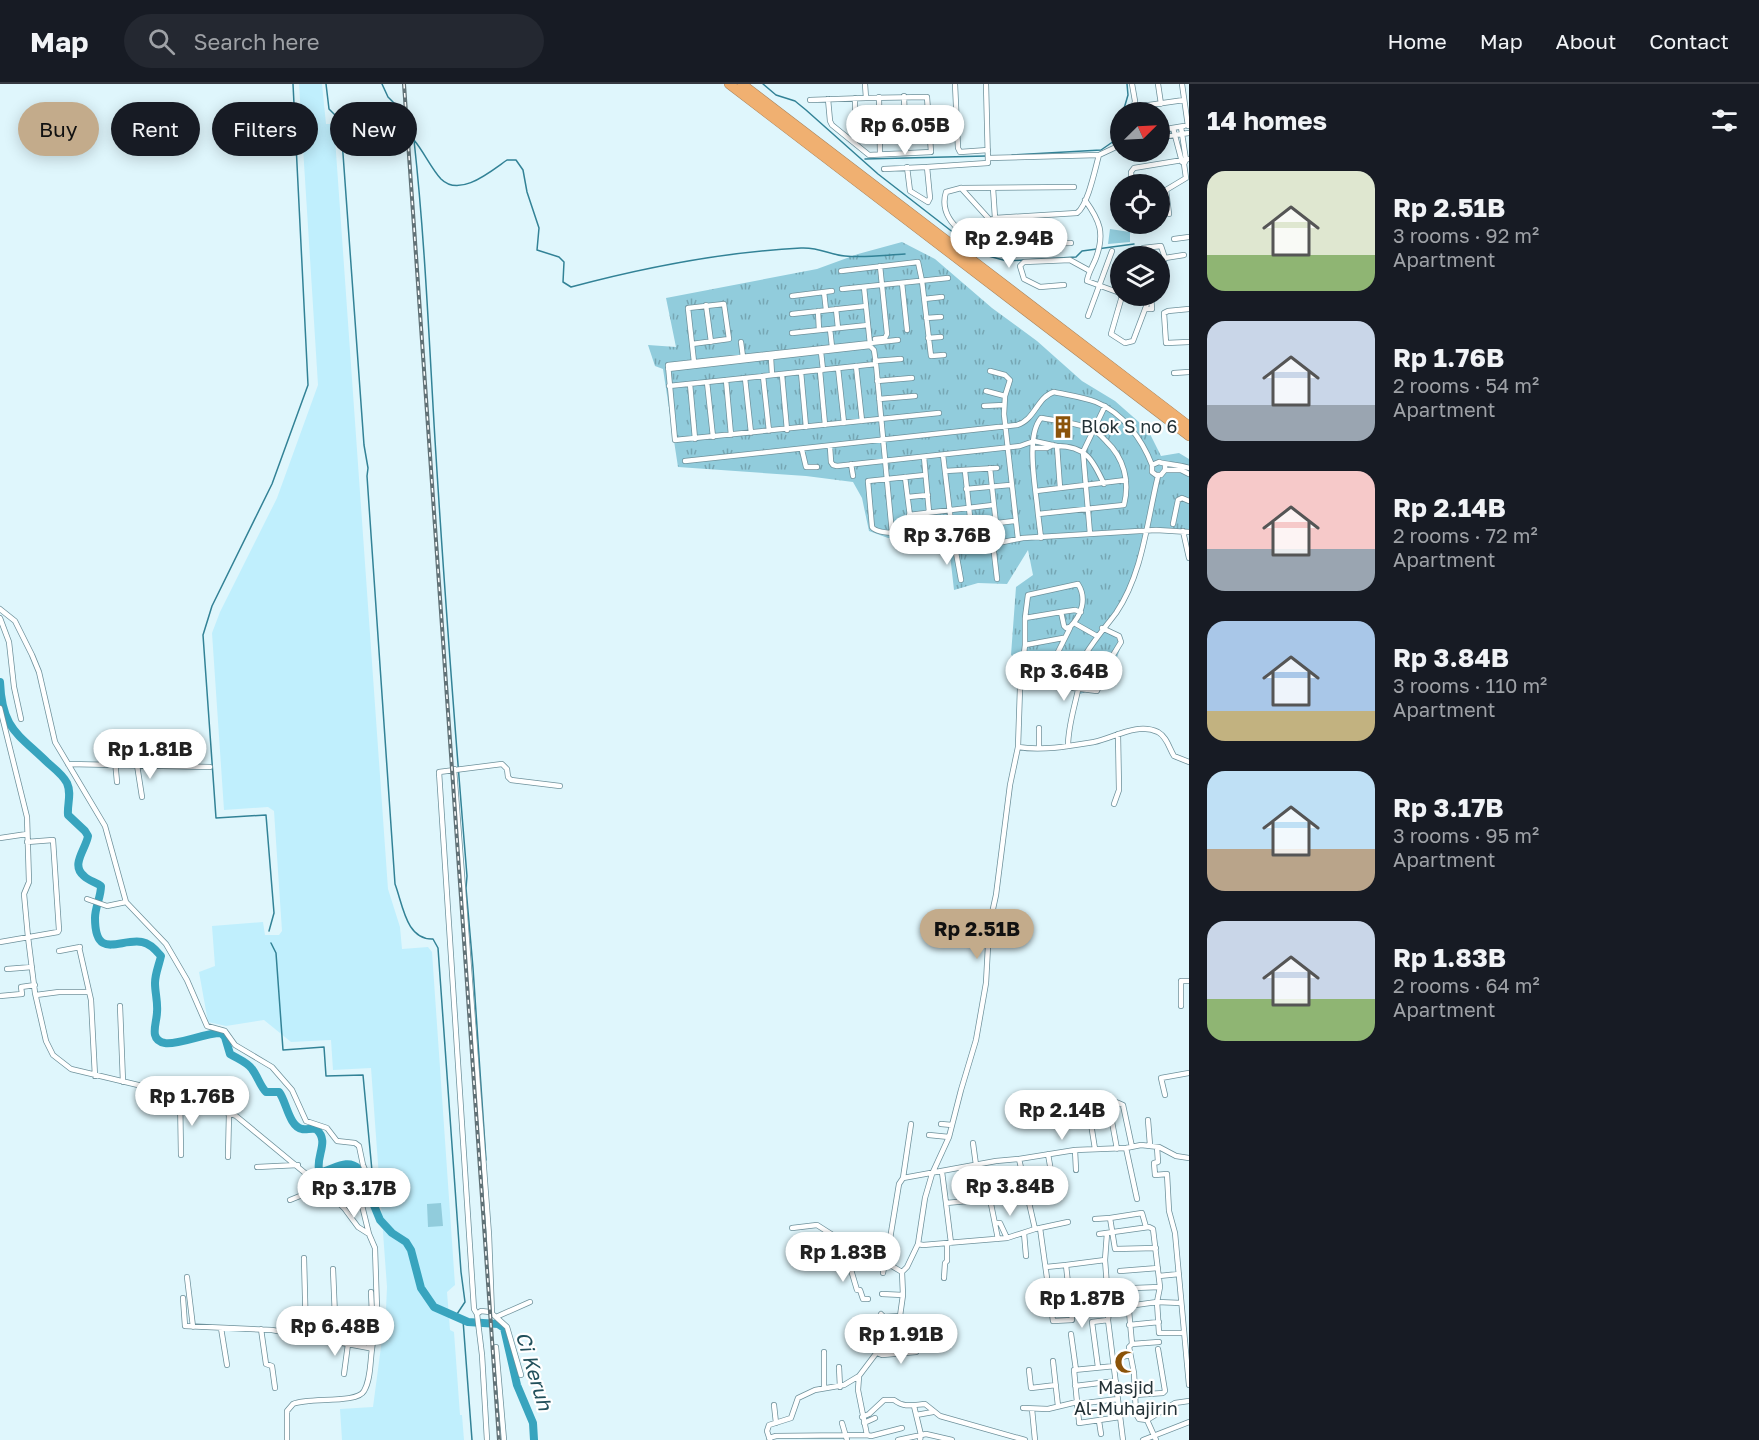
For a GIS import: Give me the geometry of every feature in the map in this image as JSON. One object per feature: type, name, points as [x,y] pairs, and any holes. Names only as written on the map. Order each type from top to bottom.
[{"type":"highway","points":[[729,84],[1189,436]]},
{"type":"highway","points":[[742,84],[1189,426]]},
{"type":"street","points":[[865,84],[866,98]]},
{"type":"street","points":[[955,84],[960,152],[988,156],[1099,155],[1110,150]]},
{"type":"street","points":[[986,84],[988,156]]},
{"type":"street","points":[[1132,84],[1133,102]]},
{"type":"street","points":[[1158,84],[1161,102]]},
{"type":"street","points":[[1170,128],[1189,125],[1182,84]]},
{"type":"street","points":[[904,96],[906,153]]},
{"type":"street","points":[[810,100],[828,99],[855,98],[866,98],[904,96],[927,97],[931,152],[869,155],[831,123],[828,99]]},
{"type":"street","points":[[879,97],[880,154]]},
{"type":"street","points":[[855,98],[855,142]]},
{"type":"street","points":[[1170,102],[1185,100]]},
{"type":"street","points":[[1170,188],[1187,178],[1181,127]]},
{"type":"street","points":[[1173,128],[1185,161]]},
{"type":"street","points":[[1170,136],[1189,133]]},
{"type":"street","points":[[993,219],[1081,211],[1099,155]]},
{"type":"street","points":[[884,169],[927,167],[988,156]]},
{"type":"street","points":[[1131,174],[1134,168],[1185,161]]},
{"type":"street","points":[[907,168],[910,191],[928,202],[930,198],[927,167]]},
{"type":"street","points":[[1071,243],[1015,244],[1009,250],[1004,251],[977,243],[946,213],[945,196],[948,191],[961,188],[1074,188]]},
{"type":"street","points":[[961,188],[1015,244]]},
{"type":"street","points":[[993,188],[993,219]]},
{"type":"street","points":[[1085,200],[1100,225],[1101,233],[1096,257],[1087,281],[1110,290]]},
{"type":"street","points":[[1174,239],[1189,237]]},
{"type":"street","points":[[1170,257],[1184,255]]},
{"type":"street","points":[[1088,316],[1110,257]]},
{"type":"street","points":[[1064,285],[1040,287],[1024,279],[1020,266],[1024,262],[1070,260],[1090,271]]},
{"type":"street","points":[[841,271],[918,262],[930,356],[944,355]]},
{"type":"street","points":[[870,343],[887,337],[880,266]]},
{"type":"street","points":[[842,289],[948,278]]},
{"type":"street","points":[[902,283],[907,330]]},
{"type":"street","points":[[864,287],[870,343],[874,350],[876,363],[892,532]]},
{"type":"street","points":[[792,296],[832,291]]},
{"type":"street","points":[[824,292],[826,310]]},
{"type":"street","points":[[924,299],[942,297]]},
{"type":"street","points":[[692,344],[729,338],[725,304],[688,308],[692,344],[694,362]]},
{"type":"street","points":[[706,305],[711,342]]},
{"type":"street","points":[[792,314],[866,306]]},
{"type":"street","points":[[1118,306],[1111,334],[1121,342],[1133,341],[1146,306]]},
{"type":"street","points":[[836,309],[838,328]]},
{"type":"street","points":[[1189,309],[1164,313],[1166,343],[1189,342]]},
{"type":"street","points":[[818,311],[819,330]]},
{"type":"street","points":[[926,318],[941,317]]},
{"type":"street","points":[[792,333],[868,325]]},
{"type":"street","points":[[830,329],[832,349]]},
{"type":"street","points":[[928,338],[941,337]]},
{"type":"street","points":[[898,340],[832,349],[668,365],[676,441],[939,413]]},
{"type":"street","points":[[741,342],[743,357]]},
{"type":"street","points":[[668,369],[771,358],[820,350]]},
{"type":"street","points":[[820,350],[825,425]]},
{"type":"street","points":[[771,358],[772,375]]},
{"type":"street","points":[[669,386],[782,375],[901,359]]},
{"type":"street","points":[[856,366],[862,421]]},
{"type":"street","points":[[838,368],[844,423]]},
{"type":"street","points":[[990,371],[1009,378],[1004,405],[1006,447],[1018,539]]},
{"type":"street","points":[[801,372],[806,428]]},
{"type":"street","points":[[1174,373],[1189,372]]},
{"type":"street","points":[[782,375],[787,430]]},
{"type":"street","points":[[763,376],[769,431]]},
{"type":"street","points":[[745,378],[751,433]]},
{"type":"street","points":[[877,381],[912,378]]},
{"type":"street","points":[[726,380],[731,435]]},
{"type":"street","points":[[707,382],[713,437]]},
{"type":"street","points":[[690,384],[695,439]]},
{"type":"street","points":[[986,391],[1005,396]]},
{"type":"street","points":[[685,461],[1005,427],[1027,421],[1045,397],[1054,392],[1094,401],[1105,406],[1138,437],[1154,464]]},
{"type":"street","points":[[879,399],[915,396]]},
{"type":"street","points":[[984,406],[1004,405]]},
{"type":"street","points":[[1090,534],[1083,452],[1105,406]]},
{"type":"street","points":[[1038,514],[1124,505],[1126,480],[1118,453],[1094,429],[1041,418],[1039,420],[1033,448],[1038,514],[1041,538]]},
{"type":"street","points":[[830,447],[833,465],[924,457],[1006,447],[1034,441],[1055,446],[1075,447],[1095,465],[1104,484]]},
{"type":"street","points":[[1033,448],[1055,446]]},
{"type":"street","points":[[1055,446],[1060,488]]},
{"type":"street","points":[[802,450],[806,467],[817,467]]},
{"type":"street","points":[[943,454],[953,546],[961,580]]},
{"type":"street","points":[[924,457],[929,512]]},
{"type":"street","points":[[1154,464],[1161,462],[1165,468],[1189,474]]},
{"type":"street","points":[[851,464],[853,476]]},
{"type":"street","points":[[1102,628],[1119,636],[1121,642],[1107,665],[1097,691],[1072,688],[1097,636],[1102,628],[1117,610],[1129,587],[1141,552],[1153,498],[1156,475],[1152,470],[1154,464]]},
{"type":"street","points":[[1156,475],[1163,474],[1165,468],[1172,464],[1189,468]]},
{"type":"street","points":[[990,468],[996,524]]},
{"type":"street","points":[[945,471],[997,468]]},
{"type":"street","points":[[965,471],[970,526]]},
{"type":"street","points":[[926,475],[869,480],[867,484],[872,527],[878,532],[912,532],[951,528]]},
{"type":"street","points":[[905,477],[912,532]]},
{"type":"street","points":[[1036,491],[1126,480]]},
{"type":"street","points":[[966,489],[1010,485]]},
{"type":"street","points":[[908,497],[928,495]]},
{"type":"street","points":[[1173,524],[1178,500],[1182,498],[1189,501]]},
{"type":"street","points":[[909,514],[993,505]]},
{"type":"street","points":[[964,527],[1014,521]]},
{"type":"street","points":[[955,547],[993,544],[1018,539],[1146,530],[1189,532]]},
{"type":"street","points":[[1183,531],[1189,558]]},
{"type":"street","points":[[993,544],[997,579]]},
{"type":"street","points":[[902,1428],[870,1436],[846,1438],[776,1436],[770,1439],[767,1427],[791,1418],[798,1398],[824,1388],[840,1387],[859,1376],[890,1340],[897,1327],[901,1316],[903,1295],[902,1272],[919,1244],[925,1198],[949,1137],[960,1090],[976,1040],[986,983],[990,927],[1010,785],[1018,747],[1020,688],[1028,595],[1078,584],[1081,586],[1083,605],[1081,612],[1063,638],[1054,660]]},
{"type":"street","points":[[0,609],[15,621],[33,655],[53,735],[105,826],[126,902],[166,944],[187,980],[207,1026],[225,1031],[235,1045],[272,1067],[289,1085],[306,1121],[324,1126],[339,1142],[357,1144],[371,1182],[371,1188],[362,1200]]},
{"type":"street","points":[[1025,618],[1075,610],[1081,612]]},
{"type":"street","points":[[1061,612],[1064,626],[1066,628],[1072,625]]},
{"type":"street","points":[[0,618],[9,642],[14,687],[21,719]]},
{"type":"street","points":[[1072,625],[1097,636]]},
{"type":"street","points":[[1025,645],[1063,638]]},
{"type":"street","points":[[1068,746],[1068,728],[1078,690]]},
{"type":"street","points":[[0,708],[27,817],[29,882],[24,894],[28,937],[34,985],[46,1041],[53,1054],[71,1069],[186,1097],[242,1120],[298,1165],[344,1208],[358,1227],[369,1234]]},
{"type":"street","points":[[1039,728],[1039,748]]},
{"type":"street","points":[[1018,747],[1039,748],[1096,742],[1133,730],[1158,732],[1174,756],[1189,762]]},
{"type":"street","points":[[1114,804],[1119,790],[1118,734]]},
{"type":"street","points":[[113,739],[117,782]]},
{"type":"street","points":[[68,764],[210,767]]},
{"type":"street","points":[[487,1440],[479,1328],[473,1297],[439,772],[502,764],[507,769],[511,780],[560,786]]},
{"type":"street","points":[[137,765],[142,797]]},
{"type":"street","points":[[457,769],[494,1315]]},
{"type":"street","points":[[0,838],[27,834]]},
{"type":"street","points":[[0,942],[59,930],[53,840],[27,842]]},
{"type":"street","points":[[87,899],[102,906],[126,902]]},
{"type":"street","points":[[59,951],[81,946],[89,992],[95,1076]]},
{"type":"street","points":[[7,969],[32,967]]},
{"type":"street","points":[[1181,1006],[1181,981],[1189,981]]},
{"type":"street","points":[[22,994],[21,987],[34,985]]},
{"type":"street","points":[[0,996],[89,992]]},
{"type":"street","points":[[120,1006],[123,1083]]},
{"type":"street","points":[[1165,1095],[1161,1078],[1189,1073]]},
{"type":"street","points":[[186,1097],[191,1082]]},
{"type":"street","points":[[180,1097],[181,1155]]},
{"type":"street","points":[[1117,1149],[1110,1111],[1116,1102],[1123,1105],[1137,1199]]},
{"type":"street","points":[[1089,1112],[1095,1149]]},
{"type":"street","points":[[228,1115],[228,1157]]},
{"type":"street","points":[[1148,1120],[1150,1145]]},
{"type":"street","points":[[792,1228],[817,1225],[853,1248],[882,1250],[889,1245],[911,1124]]},
{"type":"street","points":[[941,1124],[952,1125]]},
{"type":"street","points":[[929,1135],[949,1137]]},
{"type":"street","points":[[973,1143],[976,1165]]},
{"type":"street","points":[[903,1178],[1075,1150],[1150,1145],[1176,1156],[1189,1158],[1189,1165]]},
{"type":"street","points":[[1157,1147],[1158,1162],[1155,1163],[1155,1173],[1156,1176],[1167,1174],[1169,1207],[1175,1233],[1189,1384]]},
{"type":"street","points":[[1075,1150],[1076,1170]]},
{"type":"street","points":[[1048,1154],[1052,1177]]},
{"type":"street","points":[[1019,1159],[1046,1267],[1053,1321],[1072,1320],[1066,1265]]},
{"type":"street","points":[[257,1167],[298,1165]]},
{"type":"street","points":[[942,1172],[949,1243],[944,1278]]},
{"type":"street","points":[[356,1181],[369,1234],[375,1248],[377,1290],[370,1349]]},
{"type":"street","points":[[290,1200],[321,1188]]},
{"type":"street","points":[[946,1203],[991,1199],[998,1239]]},
{"type":"street","points":[[1095,1219],[1144,1214],[1146,1227]]},
{"type":"street","points":[[1126,1216],[1128,1230]]},
{"type":"street","points":[[1110,1218],[1106,1260],[1108,1320],[1123,1440]]},
{"type":"street","points":[[919,1244],[1007,1238],[1068,1222]]},
{"type":"street","points":[[995,1223],[1000,1223],[1007,1238]]},
{"type":"street","points":[[1099,1234],[1146,1227],[1153,1229],[1160,1287],[1157,1302],[1159,1334],[1184,1333]]},
{"type":"street","points":[[1109,1232],[1117,1250],[1156,1248]]},
{"type":"street","points":[[1024,1233],[1026,1256]]},
{"type":"street","points":[[853,1248],[849,1263],[857,1290],[860,1290],[862,1299],[868,1299]]},
{"type":"street","points":[[882,1250],[885,1262],[883,1273]]},
{"type":"street","points":[[304,1258],[306,1335]]},
{"type":"street","points":[[1046,1267],[1106,1260]]},
{"type":"street","points":[[885,1262],[902,1272]]},
{"type":"street","points":[[1120,1271],[1158,1268]]},
{"type":"street","points":[[333,1269],[336,1341]]},
{"type":"street","points":[[1159,1275],[1179,1274]]},
{"type":"street","points":[[188,1277],[193,1327]]},
{"type":"street","points":[[1108,1289],[1160,1287]]},
{"type":"street","points":[[1127,1289],[1132,1344],[1129,1347],[1136,1414],[1139,1419],[1147,1420],[1175,1403],[1189,1401]]},
{"type":"street","points":[[287,1440],[287,1411],[293,1404],[299,1401],[361,1396],[367,1385],[372,1313],[371,1292]]},
{"type":"street","points":[[882,1294],[903,1295]]},
{"type":"street","points":[[183,1298],[186,1326],[261,1329],[306,1335],[370,1349]]},
{"type":"street","points":[[494,1315],[530,1302]]},
{"type":"street","points":[[1128,1306],[1157,1302],[1181,1303]]},
{"type":"street","points":[[477,1314],[481,1311],[494,1315],[507,1327],[521,1375]]},
{"type":"street","points":[[881,1314],[884,1317],[901,1316]]},
{"type":"street","points":[[1182,1319],[1189,1318]]},
{"type":"street","points":[[1098,1367],[1092,1322],[1108,1320]]},
{"type":"street","points":[[1129,1325],[1159,1322]]},
{"type":"street","points":[[344,1374],[348,1330],[356,1327]]},
{"type":"street","points":[[221,1328],[226,1365]]},
{"type":"street","points":[[261,1329],[264,1358],[266,1364],[272,1366],[275,1388]]},
{"type":"street","points":[[1023,1408],[1048,1408],[1077,1402],[1074,1370],[1076,1370],[1071,1334]]},
{"type":"street","points":[[890,1340],[895,1346],[913,1344]]},
{"type":"street","points":[[1132,1344],[1159,1342]]},
{"type":"street","points":[[496,1347],[504,1440]]},
{"type":"street","points":[[1135,1395],[1163,1393],[1165,1390],[1158,1349]]},
{"type":"street","points":[[824,1352],[824,1388]]},
{"type":"street","points":[[878,1354],[916,1352]]},
{"type":"street","points":[[1114,1359],[1130,1355]]},
{"type":"street","points":[[1053,1361],[1058,1406]]},
{"type":"street","points":[[1076,1370],[1114,1366]]},
{"type":"street","points":[[839,1367],[840,1387]]},
{"type":"street","points":[[1029,1370],[1031,1388],[1056,1385]]},
{"type":"street","points":[[859,1376],[858,1389],[863,1417],[870,1436]]},
{"type":"street","points":[[1075,1386],[1116,1381]]},
{"type":"street","points":[[1118,1399],[1077,1404],[1079,1423],[1120,1417]]},
{"type":"street","points":[[863,1417],[885,1400],[894,1400],[900,1405],[925,1404],[940,1416],[1025,1440]]},
{"type":"street","points":[[774,1405],[776,1424]]},
{"type":"street","points":[[914,1406],[920,1437]]},
{"type":"street","points":[[1032,1409],[1035,1440]]},
{"type":"street","points":[[916,1415],[933,1412]]},
{"type":"street","points":[[866,1423],[875,1418]]},
{"type":"street","points":[[1099,1420],[1101,1434]]},
{"type":"street","points":[[1147,1420],[1154,1437]]},
{"type":"street","points":[[1143,1440],[1189,1422]]},
{"type":"street","points":[[842,1423],[846,1438]]},
{"type":"street","points":[[898,1440],[937,1435],[952,1440]]},
{"type":"shaded area","points":[[299,84],[322,84],[326,124],[330,124],[330,156],[336,156],[388,889],[400,927],[402,949],[428,947],[432,952],[455,1285],[447,1292],[450,1330],[454,1332],[464,1440],[342,1440],[340,1409],[373,1407],[386,1309],[387,1287],[371,1068],[333,1070],[331,1040],[291,1042],[264,1020],[226,1026],[208,1022],[199,972],[215,966],[212,926],[263,922],[265,935],[279,935],[282,931],[274,811],[268,807],[224,810],[212,633],[220,612],[277,498],[318,385],[304,156],[318,156],[318,102],[300,102]]},
{"type":"green space","points":[[1110,229],[1110,234],[1130,234],[1130,242],[1108,244]]},
{"type":"green space","points":[[902,242],[935,259],[992,308],[1037,341],[1082,381],[1115,401],[1148,430],[1161,456],[1179,453],[1189,459],[1189,532],[1156,530],[1146,535],[1131,584],[1104,627],[1122,643],[1108,684],[1080,694],[1011,655],[1016,587],[1033,575],[1028,550],[1007,584],[978,583],[954,590],[948,537],[888,538],[869,531],[862,498],[853,482],[806,476],[678,467],[663,369],[655,366],[648,345],[676,347],[666,298],[817,269],[858,254]]},
{"type":"green space","points":[[441,1203],[443,1226],[428,1227],[427,1204]]},
{"type":"waterway","points":[[269,931],[274,913],[266,815],[216,818],[203,635],[212,606],[272,484],[308,385],[293,84]]},
{"type":"waterway","points":[[326,84],[329,109],[337,117],[341,126],[364,445],[368,468],[395,884],[411,928],[424,938],[433,939],[438,948],[465,1302],[455,1317]]},
{"type":"waterway","points":[[382,84],[393,102]]},
{"type":"waterway","points":[[763,84],[776,95],[795,101],[878,174],[981,254],[1007,261],[1076,257],[1082,251],[1134,244]]},
{"type":"waterway","points":[[1126,102],[1127,84]]},
{"type":"waterway","points":[[417,144],[437,175],[449,184],[457,186],[475,181],[507,160],[516,160],[523,170],[527,192],[539,228],[537,250],[559,257],[564,262],[563,282],[571,287],[685,262],[772,250],[808,248],[852,257],[905,254]]},
{"type":"waterway","points":[[1012,155],[1101,150],[1110,144]]},
{"type":"waterway","points":[[416,156],[486,1160]]},
{"type":"waterway","points":[[865,159],[986,156]]},
{"type":"waterway","name":"Ci Keruh","points":[[0,682],[4,710],[13,729],[65,780],[69,791],[68,815],[88,836],[78,867],[86,878],[101,886],[95,918],[99,939],[110,945],[145,943],[161,956],[155,980],[157,1008],[155,1035],[157,1038],[165,1043],[171,1043],[221,1033],[225,1037],[230,1054],[250,1067],[266,1092],[279,1092],[294,1124],[302,1129],[316,1129],[320,1134],[322,1143],[319,1170],[322,1172],[345,1164],[359,1169],[380,1220],[392,1233],[406,1242],[411,1250],[421,1288],[434,1307],[468,1322],[498,1324],[504,1328],[517,1385],[533,1423],[534,1440]]},
{"type":"waterway","points":[[271,943],[276,953],[283,1050],[324,1047],[326,1076],[363,1075],[372,1171],[370,1174]]},
{"type":"waterway","points":[[463,1320],[472,1440]]},
{"type":"railway","points":[[404,84],[499,1440]]},
{"type":"place","name":"Blok S no 6","points":[[1063,427]]},
{"type":"place","name":"Masjid Al-Muhajirin","points":[[1126,1362]]}]
